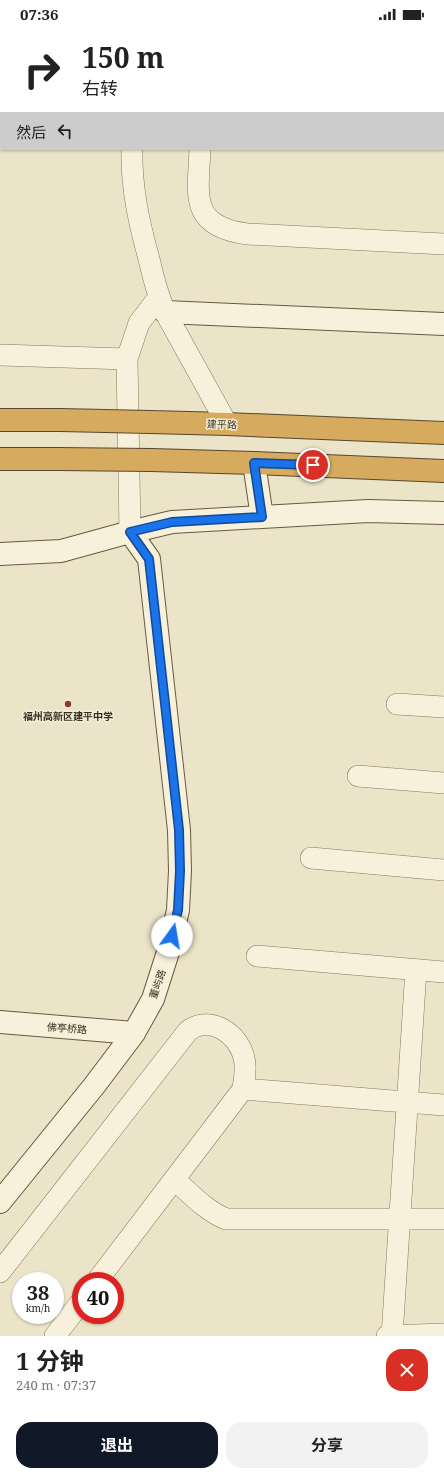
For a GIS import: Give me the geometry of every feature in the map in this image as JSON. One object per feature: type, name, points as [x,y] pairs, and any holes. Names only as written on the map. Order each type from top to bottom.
[{"type":"highway","name":"建平路","points":[[0,420],[227,424],[444,433]]},
{"type":"highway","points":[[0,459],[151,460],[444,471]]},
{"type":"street","points":[[132,150],[131,172],[133,189],[142,233],[162,305],[227,424]]},
{"type":"street","points":[[200,150],[198,191],[201,209],[203,214],[208,219],[222,228],[247,234],[444,244]]},
{"type":"street","points":[[130,532],[128,359],[138,323],[162,305],[444,324]]},
{"type":"street","points":[[0,355],[128,359]]},
{"type":"street","points":[[254,463],[262,517]]},
{"type":"street","points":[[0,554],[61,551],[172,522],[368,511],[444,513]]},
{"type":"street","name":"董屿路","points":[[0,1202],[94,1086],[134,1033],[153,998],[169,949],[178,910],[180,871],[179,830],[149,559],[130,532]]},
{"type":"street","points":[[397,704],[444,708]]},
{"type":"street","points":[[358,776],[444,783]]},
{"type":"street","points":[[311,858],[444,870]]},
{"type":"street","points":[[257,956],[444,972]]},
{"type":"street","points":[[392,1336],[416,970]]},
{"type":"street","name":"佛亭桥路","points":[[0,1022],[134,1033]]},
{"type":"street","points":[[0,1272],[188,1031],[194,1026],[201,1025],[221,1028],[232,1035],[240,1046],[245,1059],[245,1075],[242,1089],[175,1180],[104,1272]]},
{"type":"street","points":[[242,1089],[444,1105]]},
{"type":"street","points":[[175,1180],[217,1216],[226,1219],[444,1219]]},
{"type":"street","points":[[55,1336],[72,1314]]},
{"type":"street","points":[[387,1336],[444,1334]]},
{"type":"place","name":"福州高新区建平中学","points":[[68,704]]},
{"type":"route","points":[[172,936],[178,910],[180,871],[179,830],[149,559],[130,532],[172,522],[262,517],[254,463],[313,465]]}]
